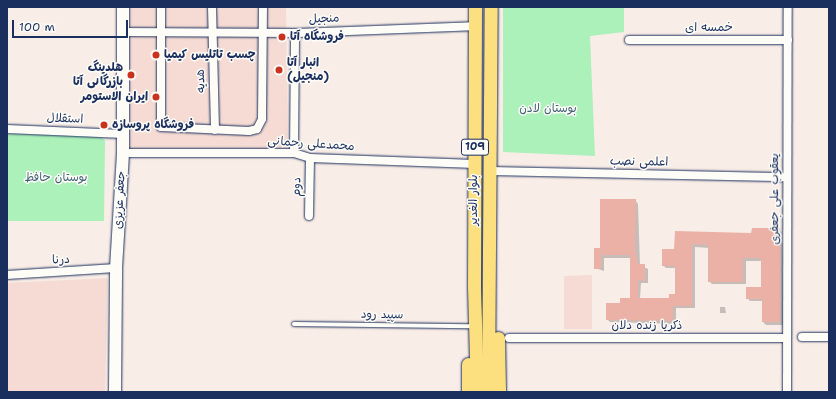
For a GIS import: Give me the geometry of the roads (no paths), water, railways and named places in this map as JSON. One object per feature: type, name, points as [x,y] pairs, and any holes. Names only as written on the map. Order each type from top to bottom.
[{"type":"main road","name":"بلوار الغدیر","points":[[475,7],[474,286],[477,392]]},
{"type":"main road","name":"بلوار الغدیر","points":[[488,392],[491,269],[491,7]]},
{"type":"main road","points":[[491,269],[497,328],[499,392]]},
{"type":"main road","points":[[468,392],[470,326],[474,286]]},
{"type":"street","name":"جعفر عزیزی","points":[[115,392],[116,268],[123,134],[123,7]]},
{"type":"street","points":[[160,7],[160,127],[249,131],[260,126],[263,7]]},
{"type":"street","name":"هدیه","points":[[212,7],[215,130]]},
{"type":"street","name":"یعقوب علی جعفری","points":[[787,392],[788,7]]},
{"type":"street","name":"منجیل","points":[[294,153],[295,33],[475,26]]},
{"type":"street","points":[[123,32],[212,31],[295,33]]},
{"type":"street","name":"خمسه ای","points":[[630,40],[788,40]]},
{"type":"street","name":"استقلال","points":[[7,129],[123,134]]},
{"type":"street","name":"محمدعلی رحمانی","points":[[122,153],[294,153],[310,158],[474,164]]},
{"type":"street","name":"دوم","points":[[309,216],[310,158]]},
{"type":"street","name":"اعلمی نصب","points":[[491,171],[787,177]]},
{"type":"street","name":"درنا","points":[[7,275],[116,268]]},
{"type":"street","points":[[802,337],[829,337]]},
{"type":"street","name":"ذکریا زنده دلان","points":[[509,338],[786,338]]},
{"type":"lane","name":"سپید رود","points":[[294,324],[470,326]]},
{"type":"place","name":"فروشگاه آتا","points":[[282,37]]},
{"type":"place","name":"چسب تاتلیس کیمیا","points":[[156,55]]},
{"type":"place","name":"انبار آتا (منجیل)","points":[[279,70]]},
{"type":"place","name":"هلدینگ بازرگانی آتا","points":[[131,75]]},
{"type":"place","name":"ایران الاستومر","points":[[156,97]]},
{"type":"place","name":"فروشگاه پروسازه","points":[[104,125]]},
{"type":"park label","name":"بوستان لادن","points":[[548,109]]},
{"type":"park label","name":"بوستان حافظ","points":[[56,178]]}]
